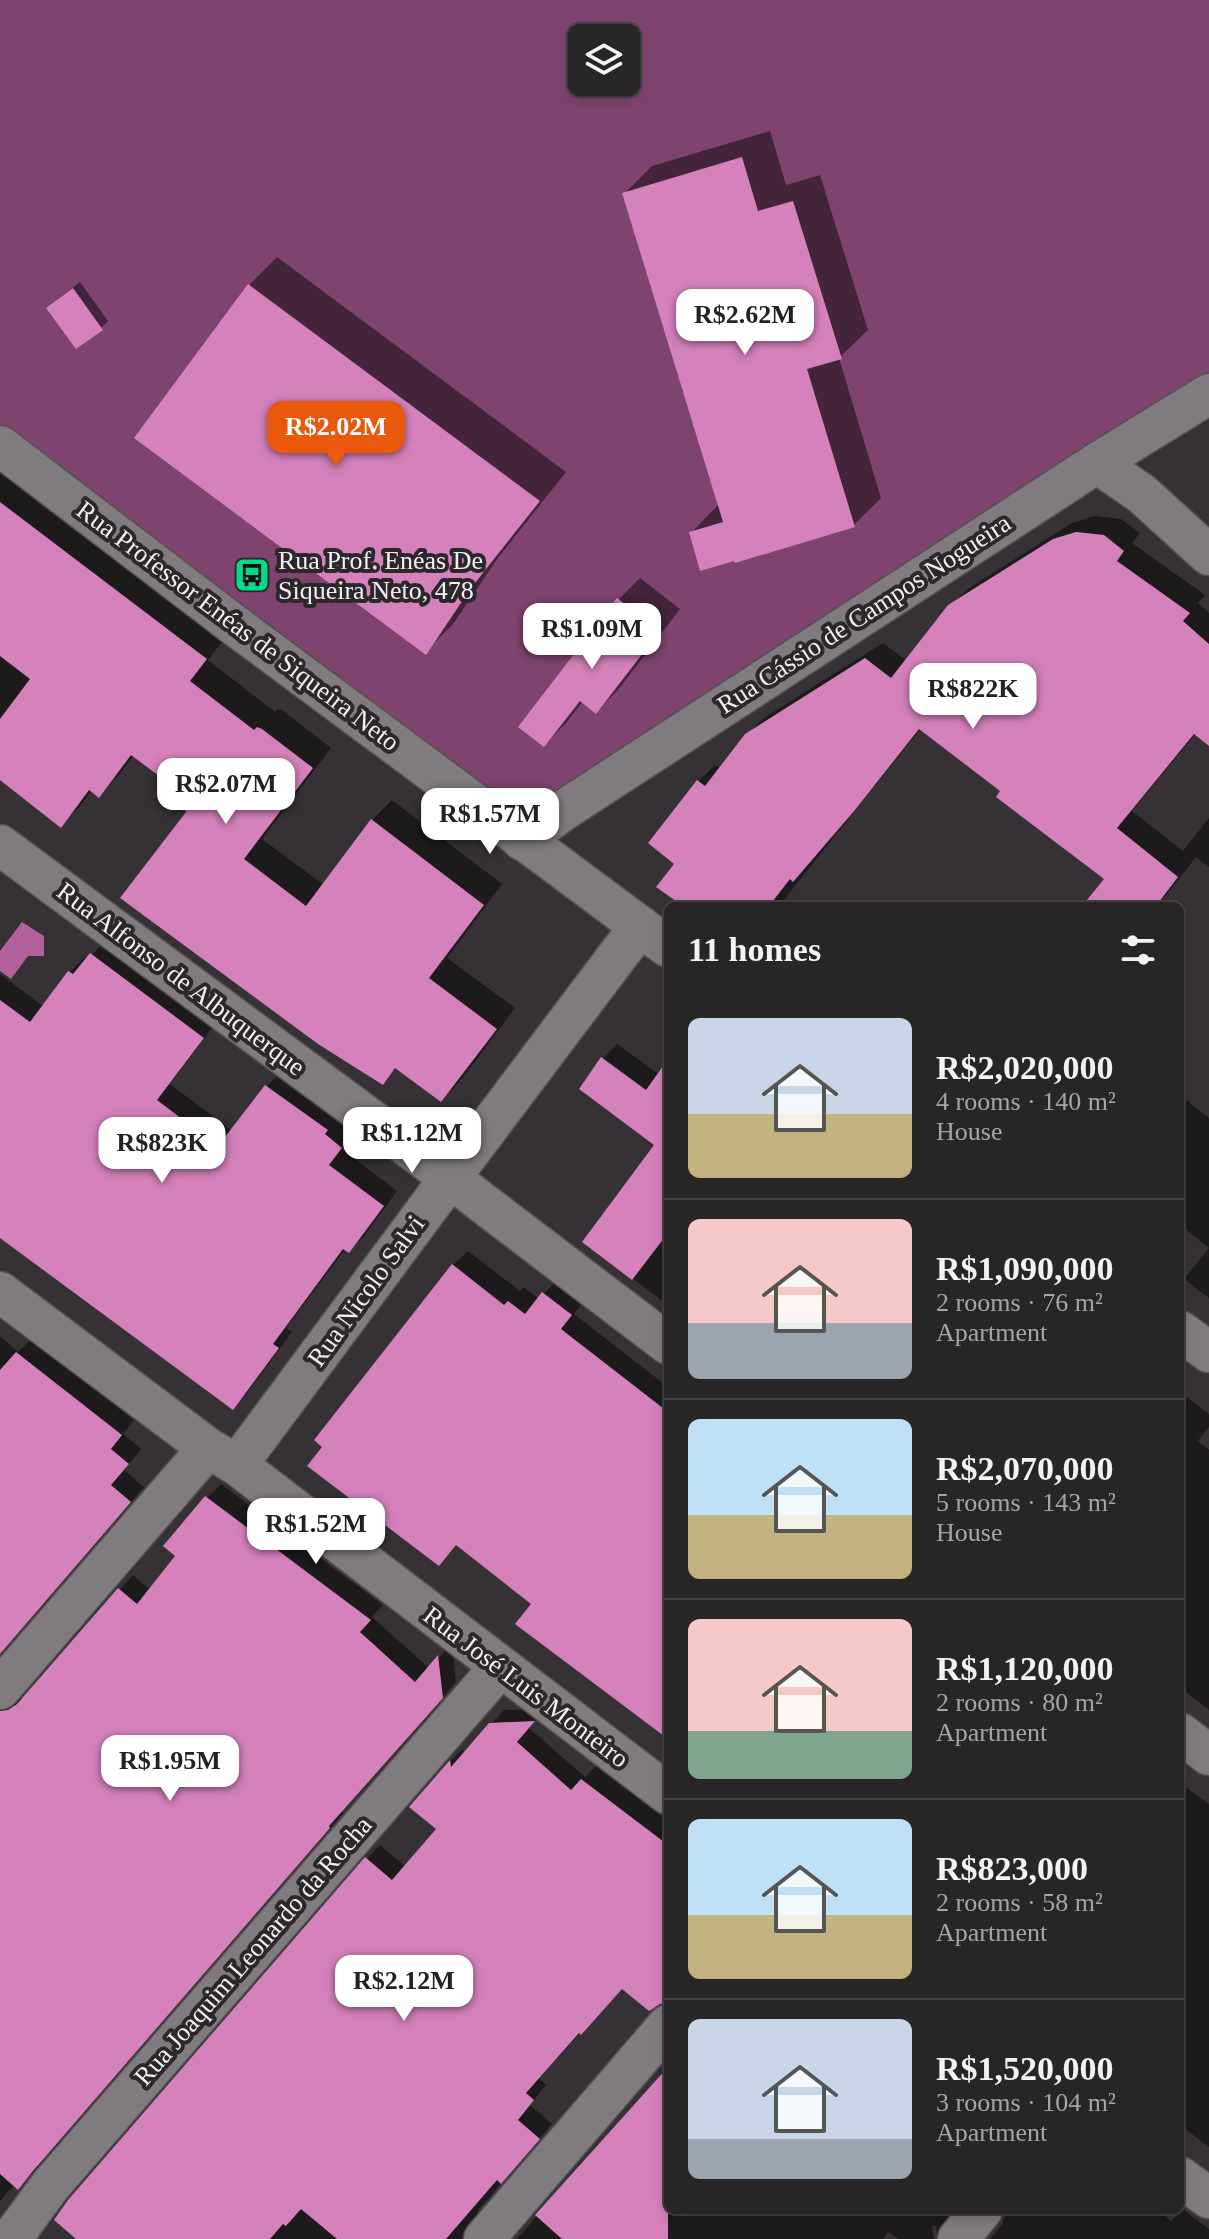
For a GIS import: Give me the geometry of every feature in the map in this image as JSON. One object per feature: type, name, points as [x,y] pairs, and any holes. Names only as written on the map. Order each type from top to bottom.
[{"type":"street","name":"Rua Cássio de Campos Nogueira","points":[[522,840],[577,801],[1097,463],[1209,394]]},
{"type":"street","name":"Rua Professor Enéas de Siqueira Neto","points":[[0,446],[233,624],[654,937]]},
{"type":"street","points":[[1097,463],[1142,494],[1209,555]]},
{"type":"street","name":"Rua Alfonso de Albuquerque","points":[[0,845],[450,1178],[664,1341]]},
{"type":"street","name":"Rua Nicolo Salvi","points":[[0,1689],[222,1456],[450,1178],[654,937]]},
{"type":"street","name":"Rua José Luis Monteiro","points":[[0,1292],[664,1791]]},
{"type":"street","points":[[1184,1334],[1209,1352]]},
{"type":"street","name":"Rua Joaquim Leonardo da Rocha","points":[[11,2239],[50,2186],[500,1667]]},
{"type":"street","points":[[1184,1736],[1209,1755]]},
{"type":"street","points":[[484,2239],[664,2030]]},
{"type":"street","points":[[1184,2180],[1209,2198]]},
{"type":"street","points":[[958,2239],[979,2214]]},
{"type":"shaded area","points":[[0,0],[1209,0],[1209,385],[525,820],[0,444]]},
{"type":"shaded area","points":[[22,922],[44,936],[44,956],[28,956],[11,979],[0,971],[0,951]]},
{"type":"building","points":[[742,157],[758,211],[793,201],[842,359],[807,369],[855,527],[700,571],[689,532],[723,522],[622,193]]},
{"type":"building","points":[[248,284],[540,501],[471,588],[426,655],[134,438]]},
{"type":"building","points":[[73,288],[103,330],[76,349],[46,308]]},
{"type":"building","points":[[0,502],[207,659],[190,681],[254,730],[257,727],[262,729],[313,768],[244,859],[306,906],[371,819],[484,905],[429,978],[497,1029],[441,1102],[395,1068],[383,1085],[318,1044],[120,898],[186,812],[175,788],[131,755],[99,798],[89,790],[61,828],[0,780],[0,719],[30,679],[0,656]]},
{"type":"building","points":[[1076,532],[1104,535],[1124,551],[1117,561],[1190,613],[1183,621],[1209,644],[1209,746],[1194,734],[1117,828],[1178,877],[1159,902],[1085,902],[1104,879],[996,797],[1000,791],[919,729],[855,810],[772,902],[677,902],[656,887],[674,864],[648,843],[697,780],[705,786],[745,734],[865,658],[891,678],[948,605],[1053,539]]},
{"type":"building","points":[[617,598],[660,631],[596,714],[580,701],[544,747],[518,727]]},
{"type":"building","points":[[90,953],[204,1038],[157,1100],[218,1146],[265,1085],[328,1130],[325,1134],[342,1148],[329,1165],[384,1206],[349,1253],[343,1249],[273,1344],[279,1348],[233,1410],[0,1238],[0,1000],[30,1022],[68,971],[73,974]]},
{"type":"building","points":[[601,1057],[646,1090],[664,1065],[664,1238],[632,1280],[582,1242],[654,1145],[579,1089]]},
{"type":"building","points":[[452,1264],[504,1305],[508,1301],[525,1314],[542,1292],[572,1315],[561,1329],[664,1409],[664,1736],[515,1624],[531,1604],[456,1545],[439,1566],[307,1466],[322,1447],[314,1440]]},
{"type":"building","points":[[16,1352],[122,1435],[111,1449],[129,1464],[111,1485],[131,1502],[0,1654],[0,1370]]},
{"type":"building","points":[[205,1496],[371,1620],[360,1632],[415,1682],[438,1655],[443,1698],[329,1826],[18,2190],[0,2174],[0,1711],[17,1704],[118,1588],[137,1604],[175,1556],[163,1546]]},
{"type":"building","points":[[535,1721],[517,1742],[571,1790],[581,1779],[664,1842],[664,2004],[649,2011],[622,1989],[581,2035],[579,2033],[526,2093],[534,2100],[518,2120],[540,2139],[501,2184],[497,2180],[446,2239],[337,2239],[301,2209],[270,2239],[76,2239],[54,2220],[68,2200],[365,1857],[392,1880],[436,1829],[409,1807],[450,1760],[451,1767],[489,1723]]},
{"type":"building","points":[[664,2071],[664,2214],[668,2214],[668,2239],[562,2239],[535,2215]]},
{"type":"place","name":"Rua Prof. Enéas De Siqueira Neto, 478","points":[[252,575]]}]
